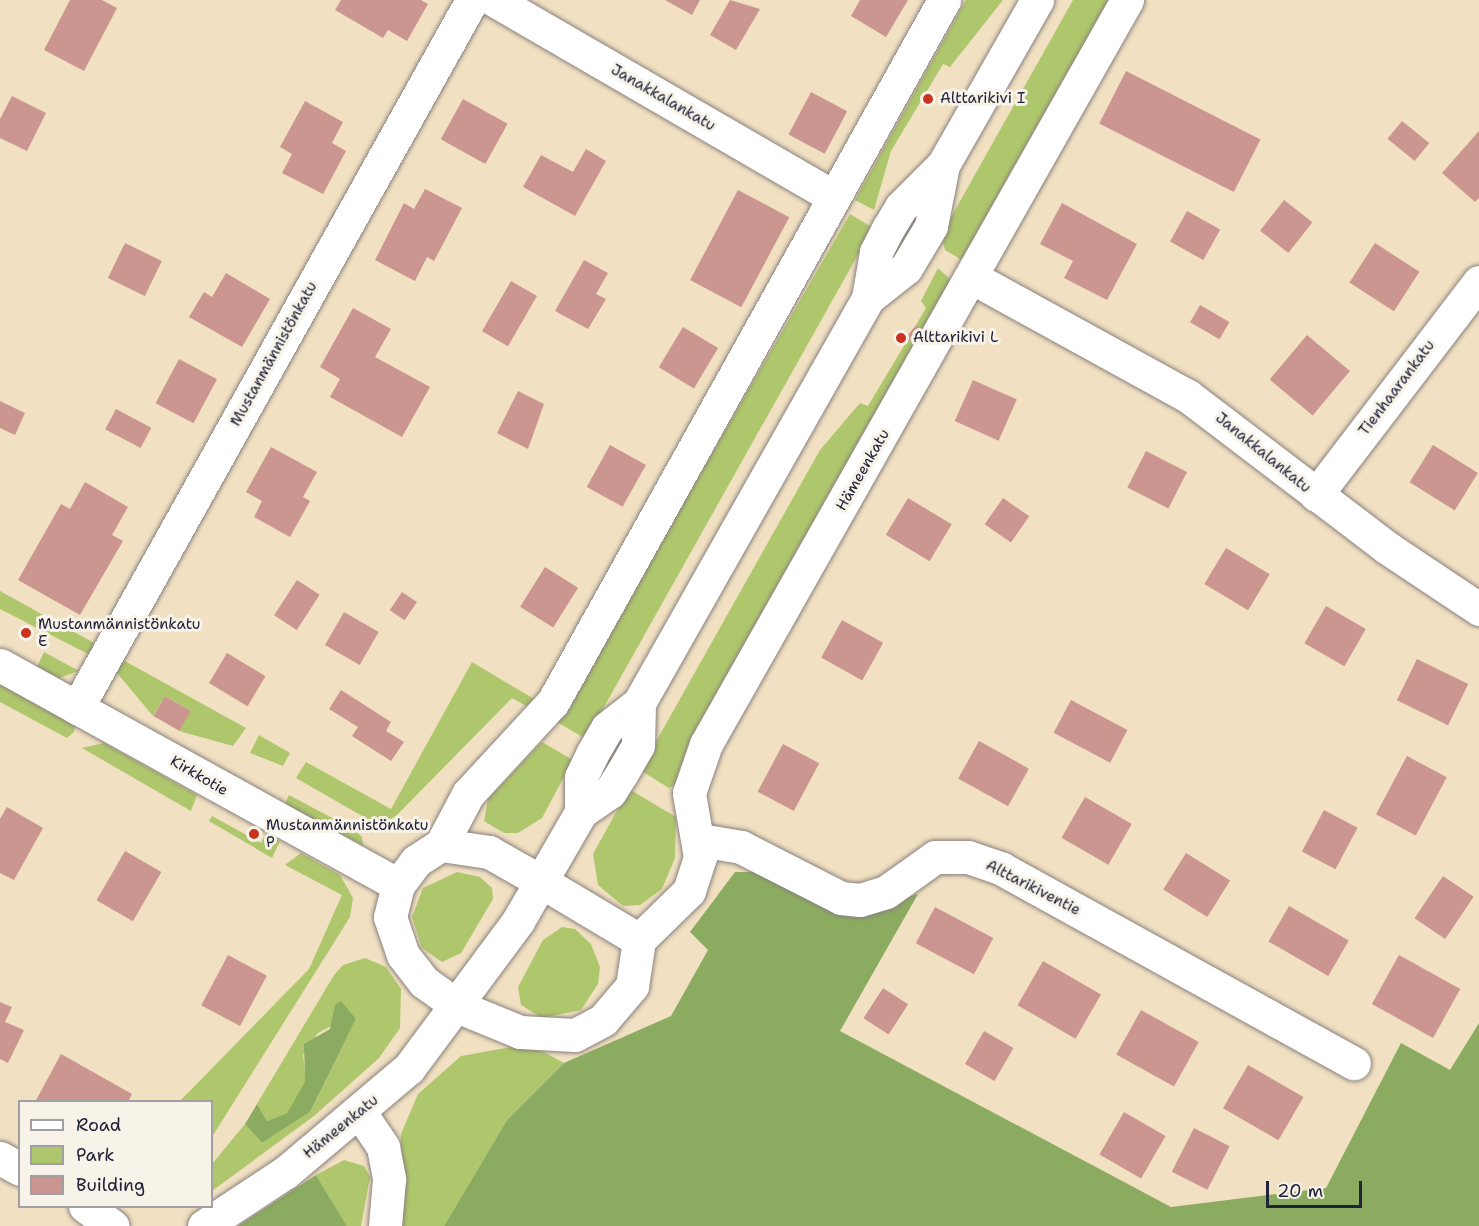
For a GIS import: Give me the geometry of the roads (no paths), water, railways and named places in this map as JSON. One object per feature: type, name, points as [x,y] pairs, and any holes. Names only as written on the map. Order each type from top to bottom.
[{"type":"street","name":"Mustanmännistönkatu","points":[[77,708],[472,0]]},
{"type":"street","name":"Janakkalankatu","points":[[494,0],[832,195]]},
{"type":"street","points":[[441,845],[489,852],[639,940],[632,986],[603,1020],[575,1035],[520,1032],[459,1007],[424,982],[403,954],[390,917],[398,885],[416,861],[441,845],[468,794],[553,702],[832,195],[944,0]]},
{"type":"street","name":"Hämeenkatu","points":[[204,1226],[361,1114],[409,1068],[459,1007],[542,882],[581,812],[581,777],[607,728],[639,703],[868,298],[906,268],[931,226],[943,165],[1037,0]]},
{"type":"street","name":"Hämeenkatu","points":[[639,940],[689,891],[700,840],[689,794],[705,744],[973,278],[1127,0]]},
{"type":"street","name":"Janakkalankatu","points":[[973,278],[1188,396],[1243,433],[1316,495],[1479,609]]},
{"type":"street","name":"Tienhaarankatu","points":[[1316,495],[1479,282]]},
{"type":"street","name":"Kirkkotie","points":[[0,665],[398,885]]},
{"type":"street","name":"Alttarikiventie","points":[[700,840],[741,847],[841,898],[860,900],[886,892],[935,857],[968,856],[1002,869],[1354,1063]]},
{"type":"street","points":[[361,1114],[383,1147],[389,1189],[385,1226]]},
{"type":"street","points":[[0,1158],[18,1169]]},
{"type":"street","points":[[87,1208],[114,1226]]},
{"type":"place","name":"Alttarikivi I","points":[[928,99]]},
{"type":"place","name":"Alttarikivi L","points":[[901,338]]},
{"type":"place","name":"Mustanmännistönkatu E","points":[[26,633]]},
{"type":"place","name":"Mustanmännistönkatu P","points":[[254,834]]}]
